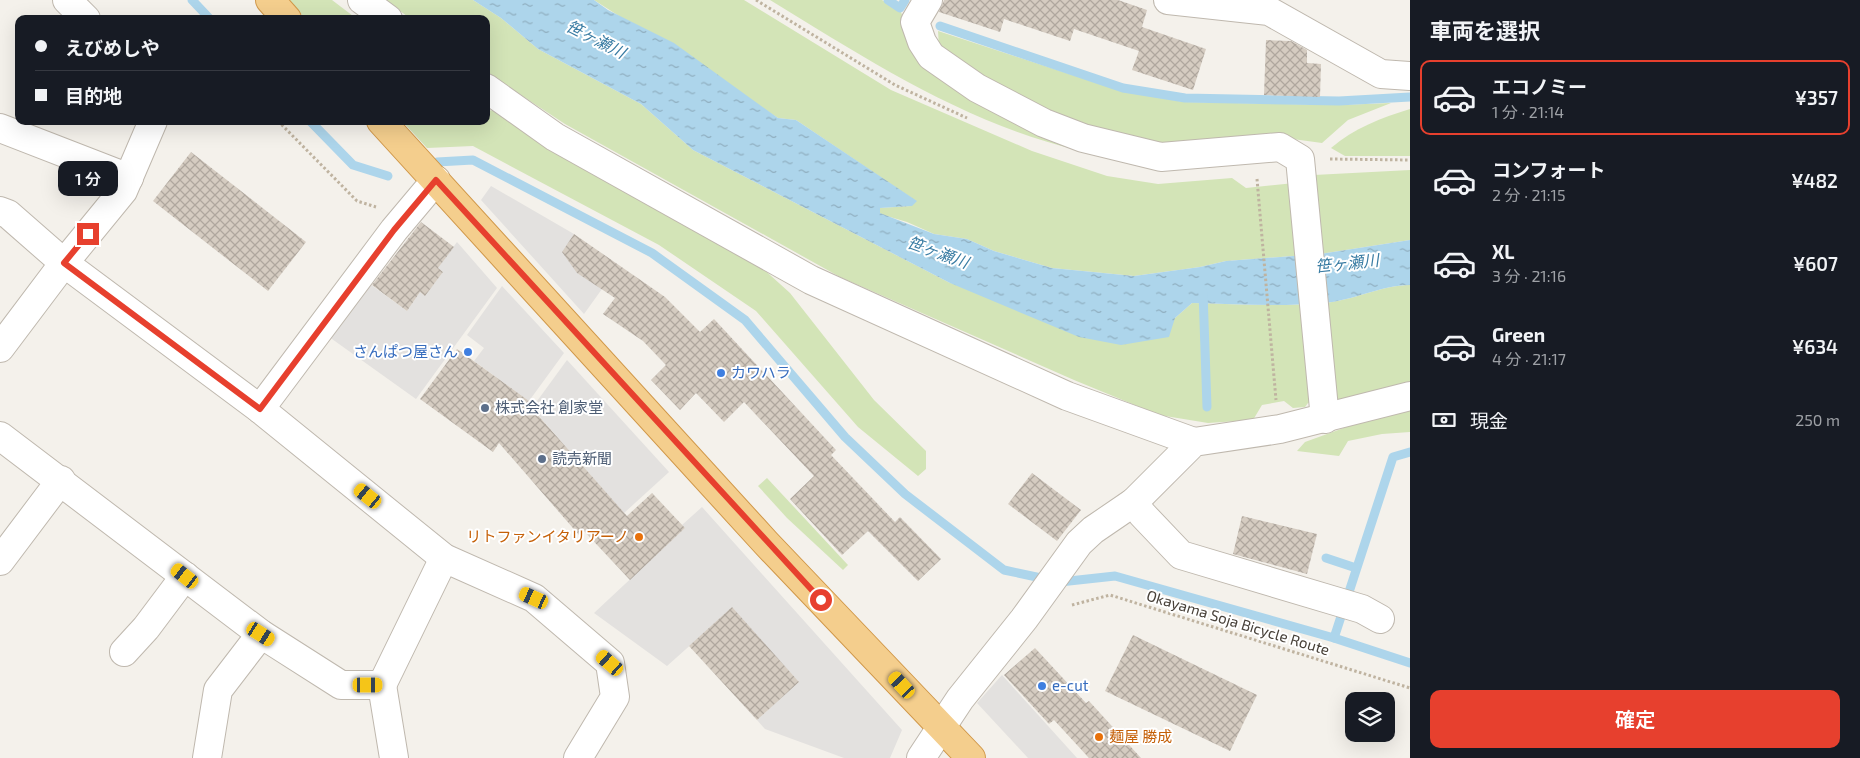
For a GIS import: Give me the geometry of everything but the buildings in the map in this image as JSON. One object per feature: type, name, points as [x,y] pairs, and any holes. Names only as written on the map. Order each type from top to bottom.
[{"type":"highway","points":[[270,0],[284,15]]},
{"type":"highway","points":[[386,125],[760,536],[971,758]]},
{"type":"street","points":[[66,0],[82,15]]},
{"type":"street","points":[[362,0],[383,15]]},
{"type":"street","points":[[1168,0],[1269,11],[1380,74],[1410,76]]},
{"type":"street","points":[[921,2],[915,22],[922,42],[931,56],[977,88],[1044,123],[1083,138],[1161,157],[1280,146],[1301,167],[1324,411]]},
{"type":"street","points":[[490,91],[555,137],[811,280],[1067,396],[1194,442],[1280,429],[1324,411],[1410,396]]},
{"type":"street","points":[[1,344],[123,190],[152,125]]},
{"type":"street","points":[[0,128],[129,178]]},
{"type":"street","points":[[260,409],[404,218],[436,180]]},
{"type":"street","points":[[0,211],[8,214],[64,263],[260,409],[444,558],[534,598],[610,663],[615,697],[578,758]]},
{"type":"street","points":[[0,436],[61,480],[261,634],[341,685],[382,685]]},
{"type":"street","points":[[921,758],[941,727],[1079,543],[1093,530],[1134,502],[1194,442]]},
{"type":"street","points":[[0,561],[61,480]]},
{"type":"street","points":[[1134,502],[1142,514],[1181,555],[1327,598],[1371,614]]},
{"type":"street","points":[[394,758],[382,685],[444,558]]},
{"type":"street","points":[[124,652],[146,628],[185,576]]},
{"type":"street","points":[[207,758],[218,690],[261,634]]},
{"type":"path","points":[[282,125],[357,201],[404,218]]},
{"type":"path","points":[[1301,167],[1410,160]]},
{"type":"path","points":[[1257,182],[1276,403]]},
{"type":"path","name":"Okayama Soja Bicycle Route","points":[[1069,599],[1071,605],[1110,595],[1410,688]]},
{"type":"green space","points":[[288,0],[332,0],[352,15],[302,15]]},
{"type":"green space","points":[[385,0],[473,0],[501,18],[538,49],[641,104],[693,150],[950,283],[1175,318],[1192,303],[1274,305],[1323,303],[1388,288],[1410,285],[1410,383],[1334,402],[1332,396],[1308,403],[1305,407],[1293,408],[1284,401],[1262,405],[1253,420],[1208,423],[1159,415],[1074,380],[840,277],[565,124],[490,75],[490,15],[406,15]]},
{"type":"green space","points":[[594,0],[744,0],[891,90],[1032,151],[1107,176],[1158,184],[1232,178],[1246,188],[1314,181],[1314,175],[1410,170],[1410,240],[1320,254],[1226,261],[1200,267],[1134,276],[1052,268],[994,251],[967,239],[934,234],[907,222],[880,214],[879,208],[911,206],[916,201],[796,120],[778,118]]},
{"type":"green space","points":[[770,0],[882,0],[901,12],[912,44],[1078,148],[1077,150],[1036,138],[996,124],[956,106],[881,67]]},
{"type":"green space","points":[[938,31],[1121,91],[1184,102],[1340,105],[1391,103],[1348,120],[1322,143],[1278,137],[1162,146],[1089,130],[984,81],[939,47]]},
{"type":"green space","points":[[1410,109],[1410,156],[1345,156],[1331,148],[1368,124]]},
{"type":"green space","points":[[490,110],[498,111],[749,256],[790,293],[874,400],[926,451],[926,469],[918,476],[858,427],[756,311],[659,245],[473,146],[427,148],[406,125],[490,125]]},
{"type":"green space","points":[[1410,404],[1410,432],[1382,434],[1348,441],[1339,456],[1297,451],[1305,442]]},
{"type":"green space","points":[[767,478],[848,565],[843,570],[787,518],[758,486]]},
{"type":"shaded area","points":[[491,186],[574,234],[563,252],[602,289],[584,314],[481,200]]},
{"type":"shaded area","points":[[457,242],[497,288],[416,399],[325,334],[367,282],[407,311],[420,292],[425,296],[443,272],[438,268]]},
{"type":"shaded area","points":[[502,286],[564,353],[529,401],[474,361],[484,348],[467,335]]},
{"type":"shaded area","points":[[567,360],[669,472],[624,513],[532,408]]},
{"type":"shaded area","points":[[702,507],[902,730],[890,758],[844,758],[765,729],[757,720],[799,682],[732,608],[667,666],[594,613],[685,528],[682,525]]},
{"type":"shaded area","points":[[1002,675],[1077,758],[1028,758],[977,703]]},
{"type":"water","name":"笹ヶ瀬川","points":[[473,0],[594,0],[608,10],[674,43],[778,118],[796,120],[917,201],[912,206],[880,208],[880,213],[934,234],[967,239],[994,251],[1052,268],[1134,276],[1200,267],[1226,261],[1320,254],[1410,240],[1410,285],[1388,288],[1323,303],[1274,305],[1192,303],[1175,318],[1169,337],[1121,345],[1079,337],[950,283],[693,150],[641,104],[538,49],[501,18]]},
{"type":"waterway","points":[[192,0],[206,15]]},
{"type":"waterway","points":[[888,0],[900,8],[905,0]]},
{"type":"waterway","points":[[940,26],[1123,88],[1185,98],[1339,101],[1410,97]]},
{"type":"waterway","points":[[314,125],[353,165],[388,176]]},
{"type":"waterway","points":[[437,162],[473,160],[652,253],[745,320],[845,437],[905,494],[1004,570],[1060,582],[1115,576],[1334,638],[1393,457],[1410,452]]},
{"type":"waterway","points":[[1203,292],[1207,407]]},
{"type":"waterway","points":[[1326,558],[1356,568]]},
{"type":"waterway","points":[[1334,638],[1410,663]]},
{"type":"place","name":"さんぱつ屋さん","points":[[468,352]]},
{"type":"place","name":"カワハラ","points":[[721,373]]},
{"type":"place","name":"株式会社 創家堂","points":[[485,408]]},
{"type":"place","name":"読売新聞","points":[[542,459]]},
{"type":"place","name":"リトファンイタリアーノ","points":[[639,537]]},
{"type":"place","name":"e-cut","points":[[1042,686]]},
{"type":"place","name":"麺屋 勝成","points":[[1099,737]]},
{"type":"route","points":[[88,234],[64,263],[260,409],[394,230],[436,180],[821,600]]}]
